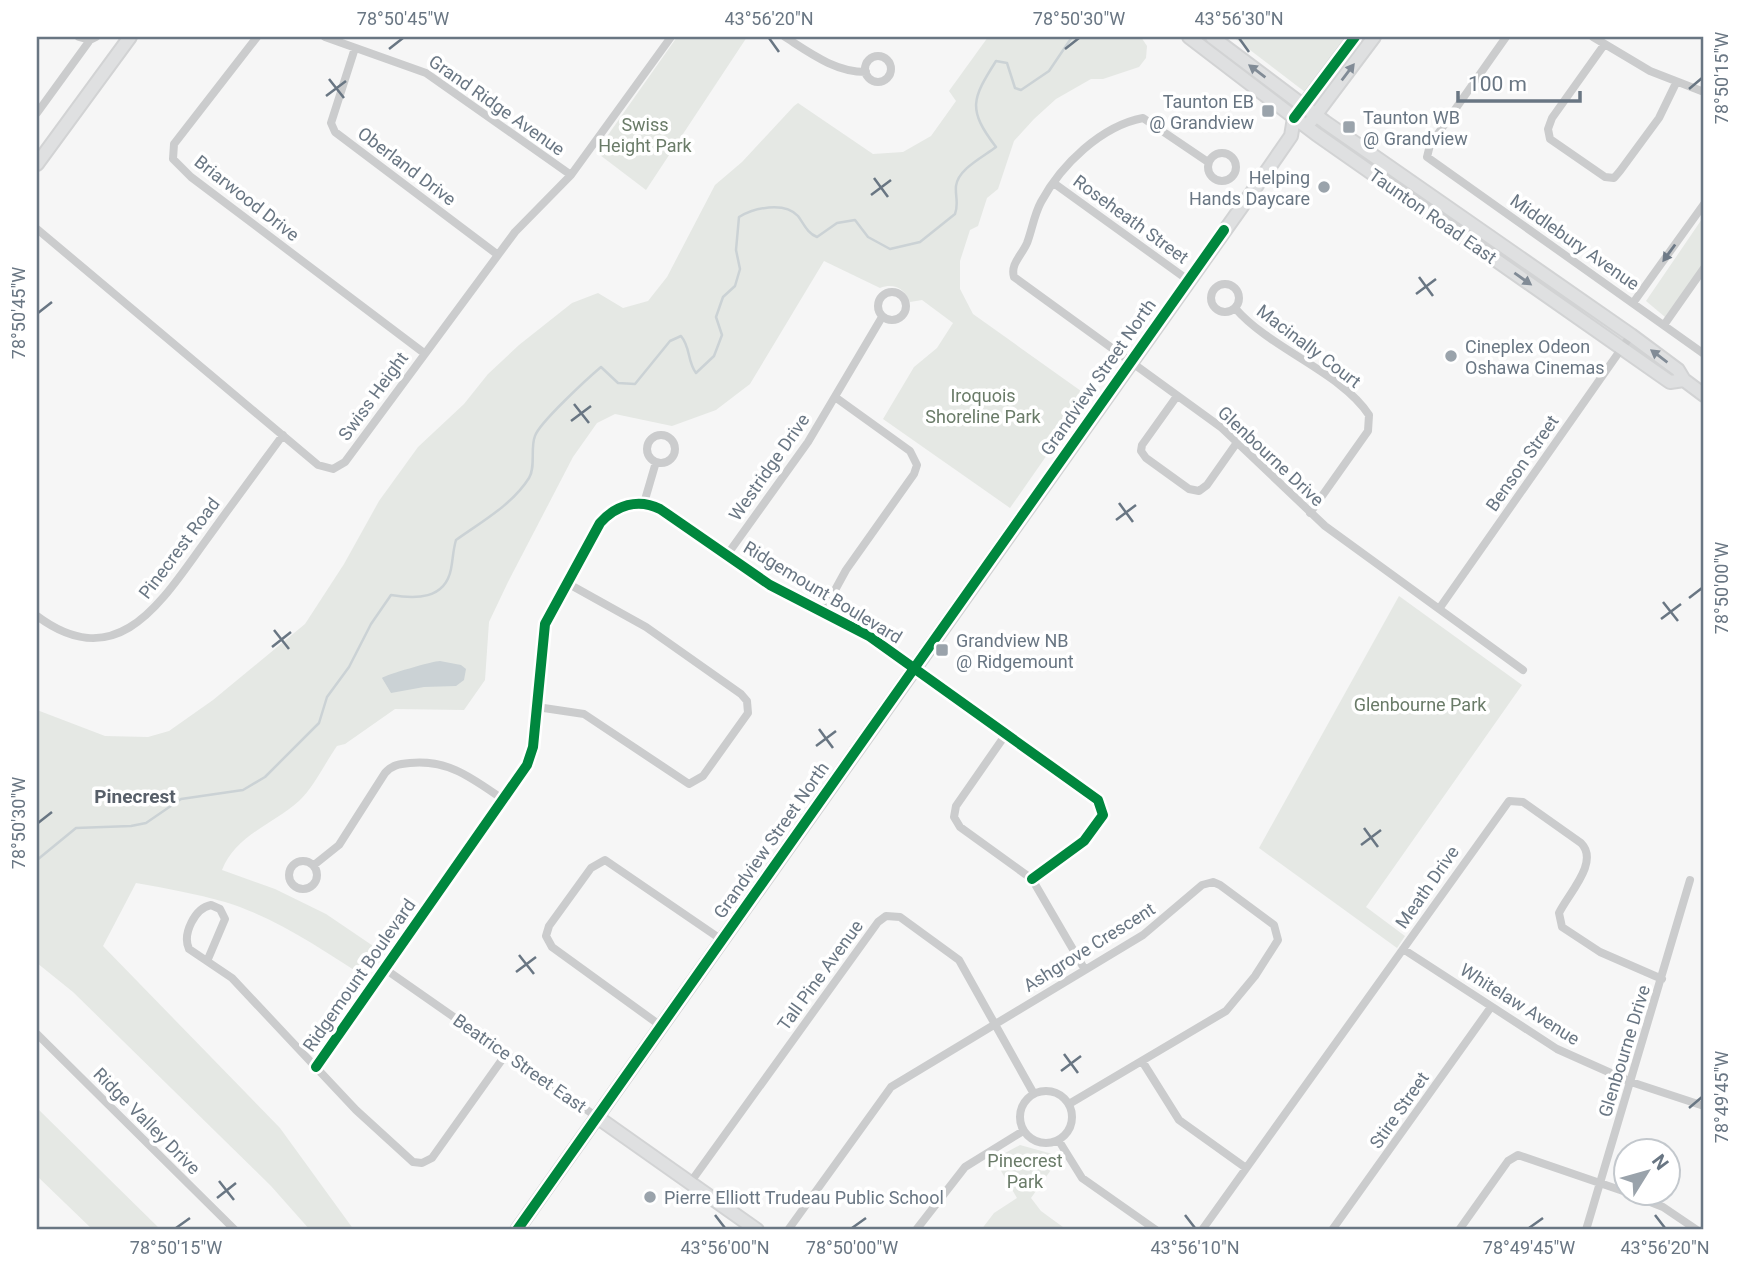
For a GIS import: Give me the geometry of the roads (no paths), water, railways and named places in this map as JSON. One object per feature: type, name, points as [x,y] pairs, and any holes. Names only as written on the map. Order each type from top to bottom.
[{"type":"street","points":[[79,37],[93,38]]},
{"type":"street","points":[[37,164],[130,37]]},
{"type":"street","name":"Briarwood Drive","points":[[257,37],[174,144],[173,159],[191,177],[424,353]]},
{"type":"street","name":"Grand Ridge Avenue","points":[[325,37],[426,73],[571,176]]},
{"type":"street","name":"Swiss Height","points":[[37,229],[318,465],[333,469],[345,462],[515,232],[571,176],[671,37]]},
{"type":"street","points":[[785,37],[818,58],[843,69],[866,72]]},
{"type":"street","name":"Taunton Road East","points":[[1189,37],[1294,118],[1671,382],[1684,380]]},
{"type":"street","name":"Taunton Road East","points":[[1212,37],[1303,106],[1630,335],[1678,370],[1684,380],[1704,395]]},
{"type":"street","name":"Grandview Street North","points":[[517,1230],[1290,136],[1294,118],[1355,37]]},
{"type":"street","points":[[1307,127],[1374,37]]},
{"type":"street","name":"Middlebury Avenue","points":[[1506,37],[1430,145],[1427,157],[1704,354]]},
{"type":"street","points":[[1592,37],[1676,83],[1704,92]]},
{"type":"street","points":[[37,113],[93,38]]},
{"type":"street","points":[[1604,45],[1552,118],[1548,128],[1550,139],[1605,177],[1614,178],[1620,171],[1659,118],[1676,83]]},
{"type":"street","name":"Oberland Drive","points":[[355,48],[331,123],[335,131],[498,255]]},
{"type":"street","points":[[1055,184],[1086,147],[1140,118],[1150,120],[1208,162]]},
{"type":"street","name":"Grandview Street North","points":[[1290,136],[1307,127]]},
{"type":"street","name":"Roseheath Street","points":[[1055,184],[1188,280]]},
{"type":"street","name":"Glenbourne Drive","points":[[1055,184],[1041,203],[1013,274],[1020,283],[1238,442],[1310,513],[1523,670]]},
{"type":"street","points":[[1633,303],[1704,204]]},
{"type":"street","points":[[1664,326],[1704,268]]},
{"type":"street","name":"Macinally Court","points":[[1235,308],[1249,322],[1342,389],[1369,415],[1368,431],[1310,513]]},
{"type":"street","name":"Westridge Drive","points":[[727,555],[808,442],[883,317]]},
{"type":"street","name":"Benson Street","points":[[1439,609],[1630,335]]},
{"type":"street","points":[[1177,396],[1142,445],[1141,451],[1146,458],[1189,489],[1199,491],[1207,485],[1238,442]]},
{"type":"street","points":[[823,612],[846,570],[917,465],[914,456],[905,447],[835,397]]},
{"type":"street","name":"Pinecrest Road","points":[[37,616],[68,635],[83,639],[114,634],[136,623],[162,599],[283,435]]},
{"type":"street","points":[[644,503],[656,462]]},
{"type":"street","name":"Ridgemount Boulevard","points":[[316,1068],[504,800],[531,757],[544,628],[604,519],[621,507],[644,503],[664,511],[770,585],[864,633],[1095,797],[1103,809],[1100,820],[1086,838],[1032,880]]},
{"type":"street","points":[[537,707],[584,714],[689,783],[704,776],[748,713],[747,701],[741,694],[646,627],[567,583]]},
{"type":"street","points":[[1006,734],[956,806],[954,817],[960,827],[1032,880],[1085,970]]},
{"type":"street","points":[[314,865],[339,845],[385,773],[394,765],[429,762],[449,765],[504,800]]},
{"type":"street","name":"Meath Drive","points":[[1202,1230],[1504,805],[1516,800],[1542,815],[1587,851],[1587,862],[1559,914],[1562,927],[1600,952],[1662,979]]},
{"type":"street","points":[[661,1026],[552,947],[546,936],[549,926],[591,868],[605,860],[722,940]]},
{"type":"street","name":"Glenbourne Drive","points":[[1586,1230],[1690,880]]},
{"type":"street","name":"Ashgrove Crescent","points":[[788,1230],[891,1087],[1149,932],[1209,882],[1220,885],[1277,928],[1278,940],[1231,1007],[1069,1104]]},
{"type":"street","points":[[208,959],[225,919],[220,909],[211,905],[198,911],[186,940],[192,952],[208,959],[232,978],[355,1110],[410,1160],[422,1163],[434,1155],[506,1054]]},
{"type":"street","name":"Tall Pine Avenue","points":[[690,1183],[878,922],[886,916],[900,917],[956,956],[1034,1094]]},
{"type":"street","name":"Whitelaw Avenue","points":[[1403,949],[1557,1049],[1631,1082],[1704,1106]]},
{"type":"street","name":"Beatrice Street East","points":[[385,970],[757,1230]]},
{"type":"street","name":"Stire Street","points":[[1332,1230],[1491,1007]]},
{"type":"street","name":"Ridge Valley Drive","points":[[37,1034],[236,1230]]},
{"type":"street","points":[[1142,1061],[1180,1120],[1246,1168]]},
{"type":"street","points":[[1034,1094],[1057,1094],[1069,1104],[1072,1121],[1070,1129],[1059,1141],[1043,1144],[1023,1131],[1020,1110],[1034,1094]]},
{"type":"street","points":[[916,1230],[965,1167],[1023,1131]]},
{"type":"street","points":[[1059,1141],[1082,1178],[1156,1230]]},
{"type":"street","points":[[1459,1230],[1508,1161],[1516,1156],[1525,1155],[1612,1187]]},
{"type":"street","points":[[1663,1208],[1697,1230]]},
{"type":"waterway","points":[[37,860],[76,828],[146,823],[181,799],[243,790],[265,777],[319,723],[327,697],[349,667],[371,624],[391,595],[419,597],[436,592],[448,579],[456,540],[495,512],[522,488],[531,474],[533,446],[538,430],[575,390],[601,367],[618,383],[635,384],[670,341],[681,336],[696,373],[714,356],[722,335],[716,317],[723,297],[735,286],[740,269],[736,250],[739,217],[753,211],[777,207],[792,211],[808,231],[817,237],[837,223],[855,220],[868,237],[890,249],[920,242],[955,214],[956,186],[961,174],[996,147],[980,123],[976,104],[982,85],[996,61],[1007,63],[1015,88],[1021,90],[1049,71],[1072,37]]},
{"type":"place","name":"Taunton EB @ Grandview","points":[[1268,111]]},
{"type":"place","name":"Taunton WB @ Grandview","points":[[1349,127]]},
{"type":"place","name":"Helping Hands Daycare","points":[[1324,187]]},
{"type":"place","name":"Cineplex Odeon Oshawa Cinemas","points":[[1451,356]]},
{"type":"place","name":"Grandview NB @ Ridgemount","points":[[942,650]]},
{"type":"place","name":"Pierre Elliott Trudeau Public School","points":[[650,1197]]},
{"type":"district","name":"Pinecrest","points":[[135,796]]},
{"type":"park label","name":"Swiss Height Park","points":[[645,134]]},
{"type":"park label","name":"Iroquois Shoreline Park","points":[[983,405]]},
{"type":"park label","name":"Glenbourne Park","points":[[1420,704]]},
{"type":"park label","name":"Pinecrest Park","points":[[1025,1170]]}]
